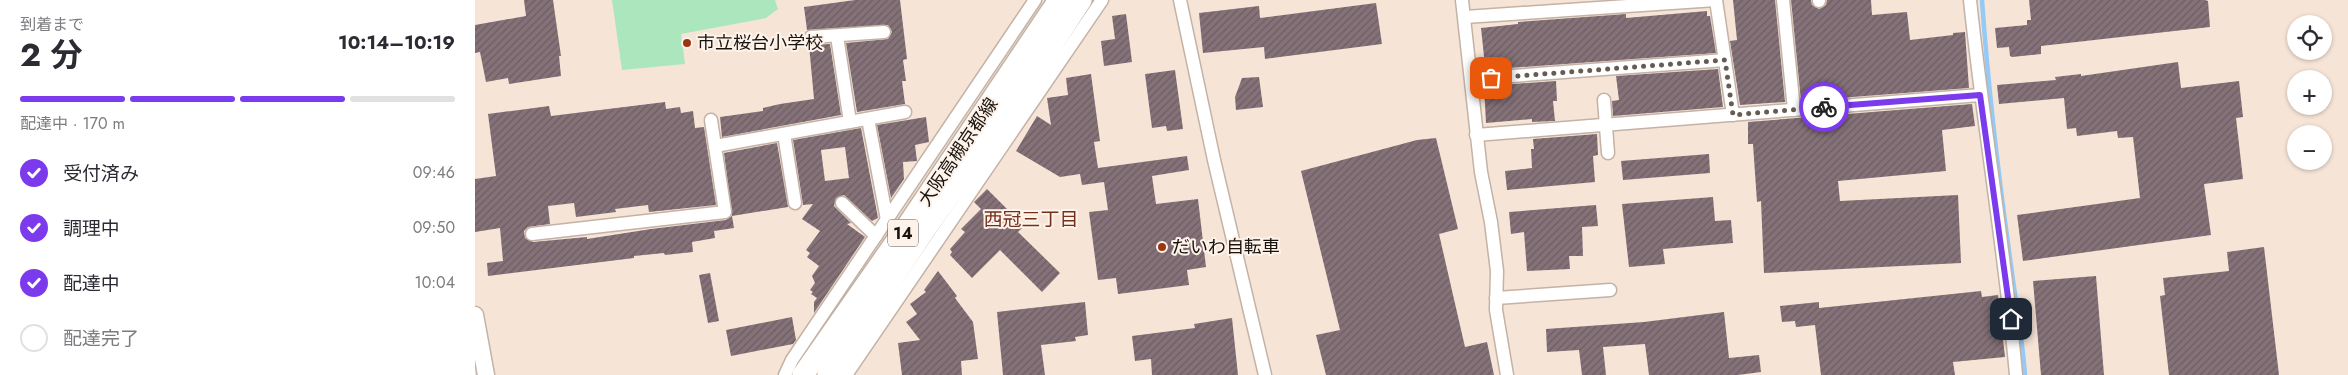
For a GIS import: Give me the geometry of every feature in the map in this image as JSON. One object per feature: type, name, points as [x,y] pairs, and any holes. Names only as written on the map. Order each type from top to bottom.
[{"type":"main road","name":"大阪高槻京都線","points":[[828,375],[924,231],[1009,95],[1059,0]]},
{"type":"main road","name":"大阪高槻京都線","points":[[803,375],[1081,0]]},
{"type":"street","points":[[785,375],[1035,0]]},
{"type":"street","points":[[846,375],[1102,0]]},
{"type":"street","points":[[1180,0],[1216,169],[1265,375]]},
{"type":"street","points":[[1462,0],[1472,79],[1476,135],[1491,222],[1497,271],[1496,310],[1507,375]]},
{"type":"street","points":[[1465,17],[1628,3],[1716,0],[1733,115]]},
{"type":"street","points":[[1783,0],[1795,110]]},
{"type":"street","points":[[1970,0],[1980,95],[2011,319],[2015,375]]},
{"type":"street","points":[[811,37],[884,32]]},
{"type":"street","points":[[837,36],[850,122]]},
{"type":"street","points":[[1472,79],[1725,60]]},
{"type":"street","points":[[1476,135],[1980,95]]},
{"type":"street","points":[[1605,100],[1608,153]]},
{"type":"street","points":[[715,146],[905,112]]},
{"type":"street","points":[[868,119],[887,220]]},
{"type":"street","points":[[532,234],[725,212],[711,120]]},
{"type":"street","points":[[784,134],[795,204]]},
{"type":"street","points":[[842,203],[876,236]]},
{"type":"street","points":[[1497,298],[1610,290]]},
{"type":"street","points":[[475,315],[486,375]]},
{"type":"green space","points":[[612,0],[775,0],[778,9],[766,18],[681,34],[685,64],[622,70]]},
{"type":"building","points":[[524,0],[553,0],[561,56],[559,56],[561,76],[509,84],[508,78],[486,82],[480,52],[475,53],[475,25],[526,16]]},
{"type":"building","points":[[855,0],[900,0],[907,59],[903,60],[906,81],[902,81],[905,104],[857,112],[846,43],[888,39],[892,32],[888,25],[807,30],[804,7]]},
{"type":"building","points":[[1733,0],[1775,0],[1785,102],[1740,105],[1730,41],[1737,40]]},
{"type":"building","points":[[1791,0],[1811,0],[1812,5],[1819,9],[1826,5],[1827,0],[1871,0],[1872,15],[1907,12],[1910,40],[1965,32],[1969,88],[1801,101]]},
{"type":"building","points":[[2029,0],[2205,0],[2208,1],[2210,27],[2041,46],[2041,54],[2012,57],[2010,56],[2009,47],[1997,48],[1995,28],[2027,25],[2027,20],[2031,20]]},
{"type":"building","points":[[1376,3],[1382,44],[1265,59],[1264,47],[1203,53],[1199,13],[1259,6],[1260,18]]},
{"type":"building","points":[[1707,11],[1707,16],[1710,16],[1716,53],[1482,70],[1482,66],[1485,66],[1481,28],[1518,24],[1518,22],[1626,14],[1626,18]]},
{"type":"building","points":[[1126,14],[1132,62],[1104,66],[1101,41],[1115,39],[1112,16]]},
{"type":"building","points":[[830,44],[841,115],[722,137],[720,117],[763,111],[763,108],[780,104],[814,99],[809,45]]},
{"type":"building","points":[[2178,62],[2181,88],[2239,81],[2243,117],[2236,118],[2243,179],[2204,184],[2211,235],[2023,261],[2017,215],[2140,198],[2133,137],[2118,138],[2117,131],[2077,136],[2076,128],[2067,129],[2064,98],[1999,104],[1997,85],[2056,80],[2055,77],[2081,74],[2081,76]]},
{"type":"building","points":[[1718,69],[1723,107],[1613,116],[1612,101],[1619,100],[1616,76]]},
{"type":"building","points":[[1175,70],[1183,129],[1167,131],[1166,126],[1152,128],[1145,74]]},
{"type":"building","points":[[1091,74],[1100,141],[1094,142],[1098,168],[1187,156],[1189,170],[1152,176],[1156,204],[1198,199],[1206,267],[1187,270],[1189,285],[1118,294],[1116,278],[1098,280],[1089,212],[1108,210],[1104,182],[1082,185],[1080,174],[1060,177],[1016,151],[1037,116],[1051,125],[1047,98],[1068,95],[1066,78]]},
{"type":"building","points":[[1259,77],[1263,107],[1236,110],[1235,97],[1242,78]]},
{"type":"building","points":[[1556,81],[1557,101],[1553,101],[1555,121],[1532,122],[1532,119],[1486,123],[1484,86]]},
{"type":"building","points":[[665,102],[666,109],[680,107],[681,113],[693,111],[695,128],[704,127],[716,205],[649,212],[648,205],[615,209],[616,212],[576,217],[574,203],[548,206],[550,224],[528,227],[524,231],[525,238],[533,242],[587,237],[587,239],[726,220],[732,216],[734,228],[714,231],[715,238],[692,242],[693,252],[634,256],[634,258],[488,276],[487,263],[503,261],[500,228],[475,232],[475,179],[496,176],[488,114],[549,106],[551,116]]},
{"type":"building","points":[[1972,104],[1975,126],[1942,130],[1946,171],[1838,181],[1840,201],[1958,195],[1961,263],[1764,273],[1761,201],[1757,202],[1753,144],[1748,144],[1748,122]]},
{"type":"building","points":[[926,117],[929,142],[915,145],[917,161],[903,162],[904,179],[891,198],[877,125]]},
{"type":"building","points":[[861,128],[878,218],[872,221],[844,195],[836,198],[834,206],[851,223],[847,224],[865,237],[814,313],[814,302],[817,298],[811,294],[813,292],[810,290],[815,283],[812,276],[819,266],[807,257],[810,253],[806,250],[820,231],[802,219],[813,204],[803,205],[793,140]],"holes":[[[845,147],[849,178],[825,181],[821,150]]]},
{"type":"building","points":[[1597,134],[1598,155],[1593,156],[1595,182],[1507,190],[1505,171],[1532,168],[1531,149],[1534,149],[1533,139]]},
{"type":"building","points":[[1436,138],[1458,229],[1439,234],[1465,347],[1487,342],[1494,375],[1326,375],[1316,335],[1340,330],[1301,171],[1417,140]]},
{"type":"building","points":[[777,143],[788,207],[732,216],[724,153]]},
{"type":"building","points":[[1709,154],[1710,173],[1623,180],[1621,161]]},
{"type":"building","points":[[987,189],[1009,211],[1006,213],[1022,228],[1018,232],[1060,273],[1042,292],[1000,250],[972,278],[950,255],[952,252],[950,249],[965,232],[961,229],[981,209],[974,202]]},
{"type":"building","points":[[1713,197],[1715,221],[1731,220],[1733,243],[1663,249],[1665,264],[1629,267],[1622,204]]},
{"type":"building","points":[[1596,205],[1598,226],[1582,227],[1583,256],[1569,256],[1570,269],[1527,271],[1524,232],[1511,234],[1509,212]]},
{"type":"building","points":[[2264,247],[2279,375],[2169,375],[2160,296],[2165,295],[2163,278],[2229,271],[2227,252]]},
{"type":"building","points":[[938,271],[957,296],[955,298],[973,322],[978,359],[961,361],[962,375],[902,375],[898,343],[920,340],[906,322],[917,314],[910,304],[926,292],[924,290]]},
{"type":"building","points":[[710,273],[719,321],[708,323],[699,275]]},
{"type":"building","points":[[2096,276],[2104,375],[2041,375],[2033,281]]},
{"type":"building","points":[[1981,291],[1982,297],[1998,295],[2005,357],[1953,362],[1955,375],[1821,375],[1815,325],[1796,327],[1795,321],[1782,322],[1780,306],[1819,302],[1819,308]]},
{"type":"building","points":[[1085,302],[1088,335],[1075,337],[1076,341],[1041,345],[1045,375],[1003,375],[997,312]]},
{"type":"building","points":[[1724,312],[1729,358],[1759,355],[1761,372],[1738,375],[1649,375],[1645,344],[1603,347],[1606,375],[1582,375],[1579,350],[1547,352],[1546,329],[1644,322]]},
{"type":"building","points":[[792,317],[796,340],[793,344],[731,356],[726,330]]},
{"type":"building","points":[[1232,318],[1238,375],[1152,375],[1151,359],[1135,361],[1132,336],[1195,328],[1194,324]]},
{"type":"waterway","points":[[1982,0],[1994,129],[2025,375]]},
{"type":"way so far","points":[[1491,78],[1725,60],[1733,115],[1824,107]]},
{"type":"place","name":"市立桜台小学校","points":[[687,43]]},
{"type":"place","name":"だいわ自転車","points":[[1162,247]]},
{"type":"district","name":"西冠三丁目","points":[[1031,219]]},
{"type":"route","points":[[1824,107],[1980,95],[2011,319]]}]
